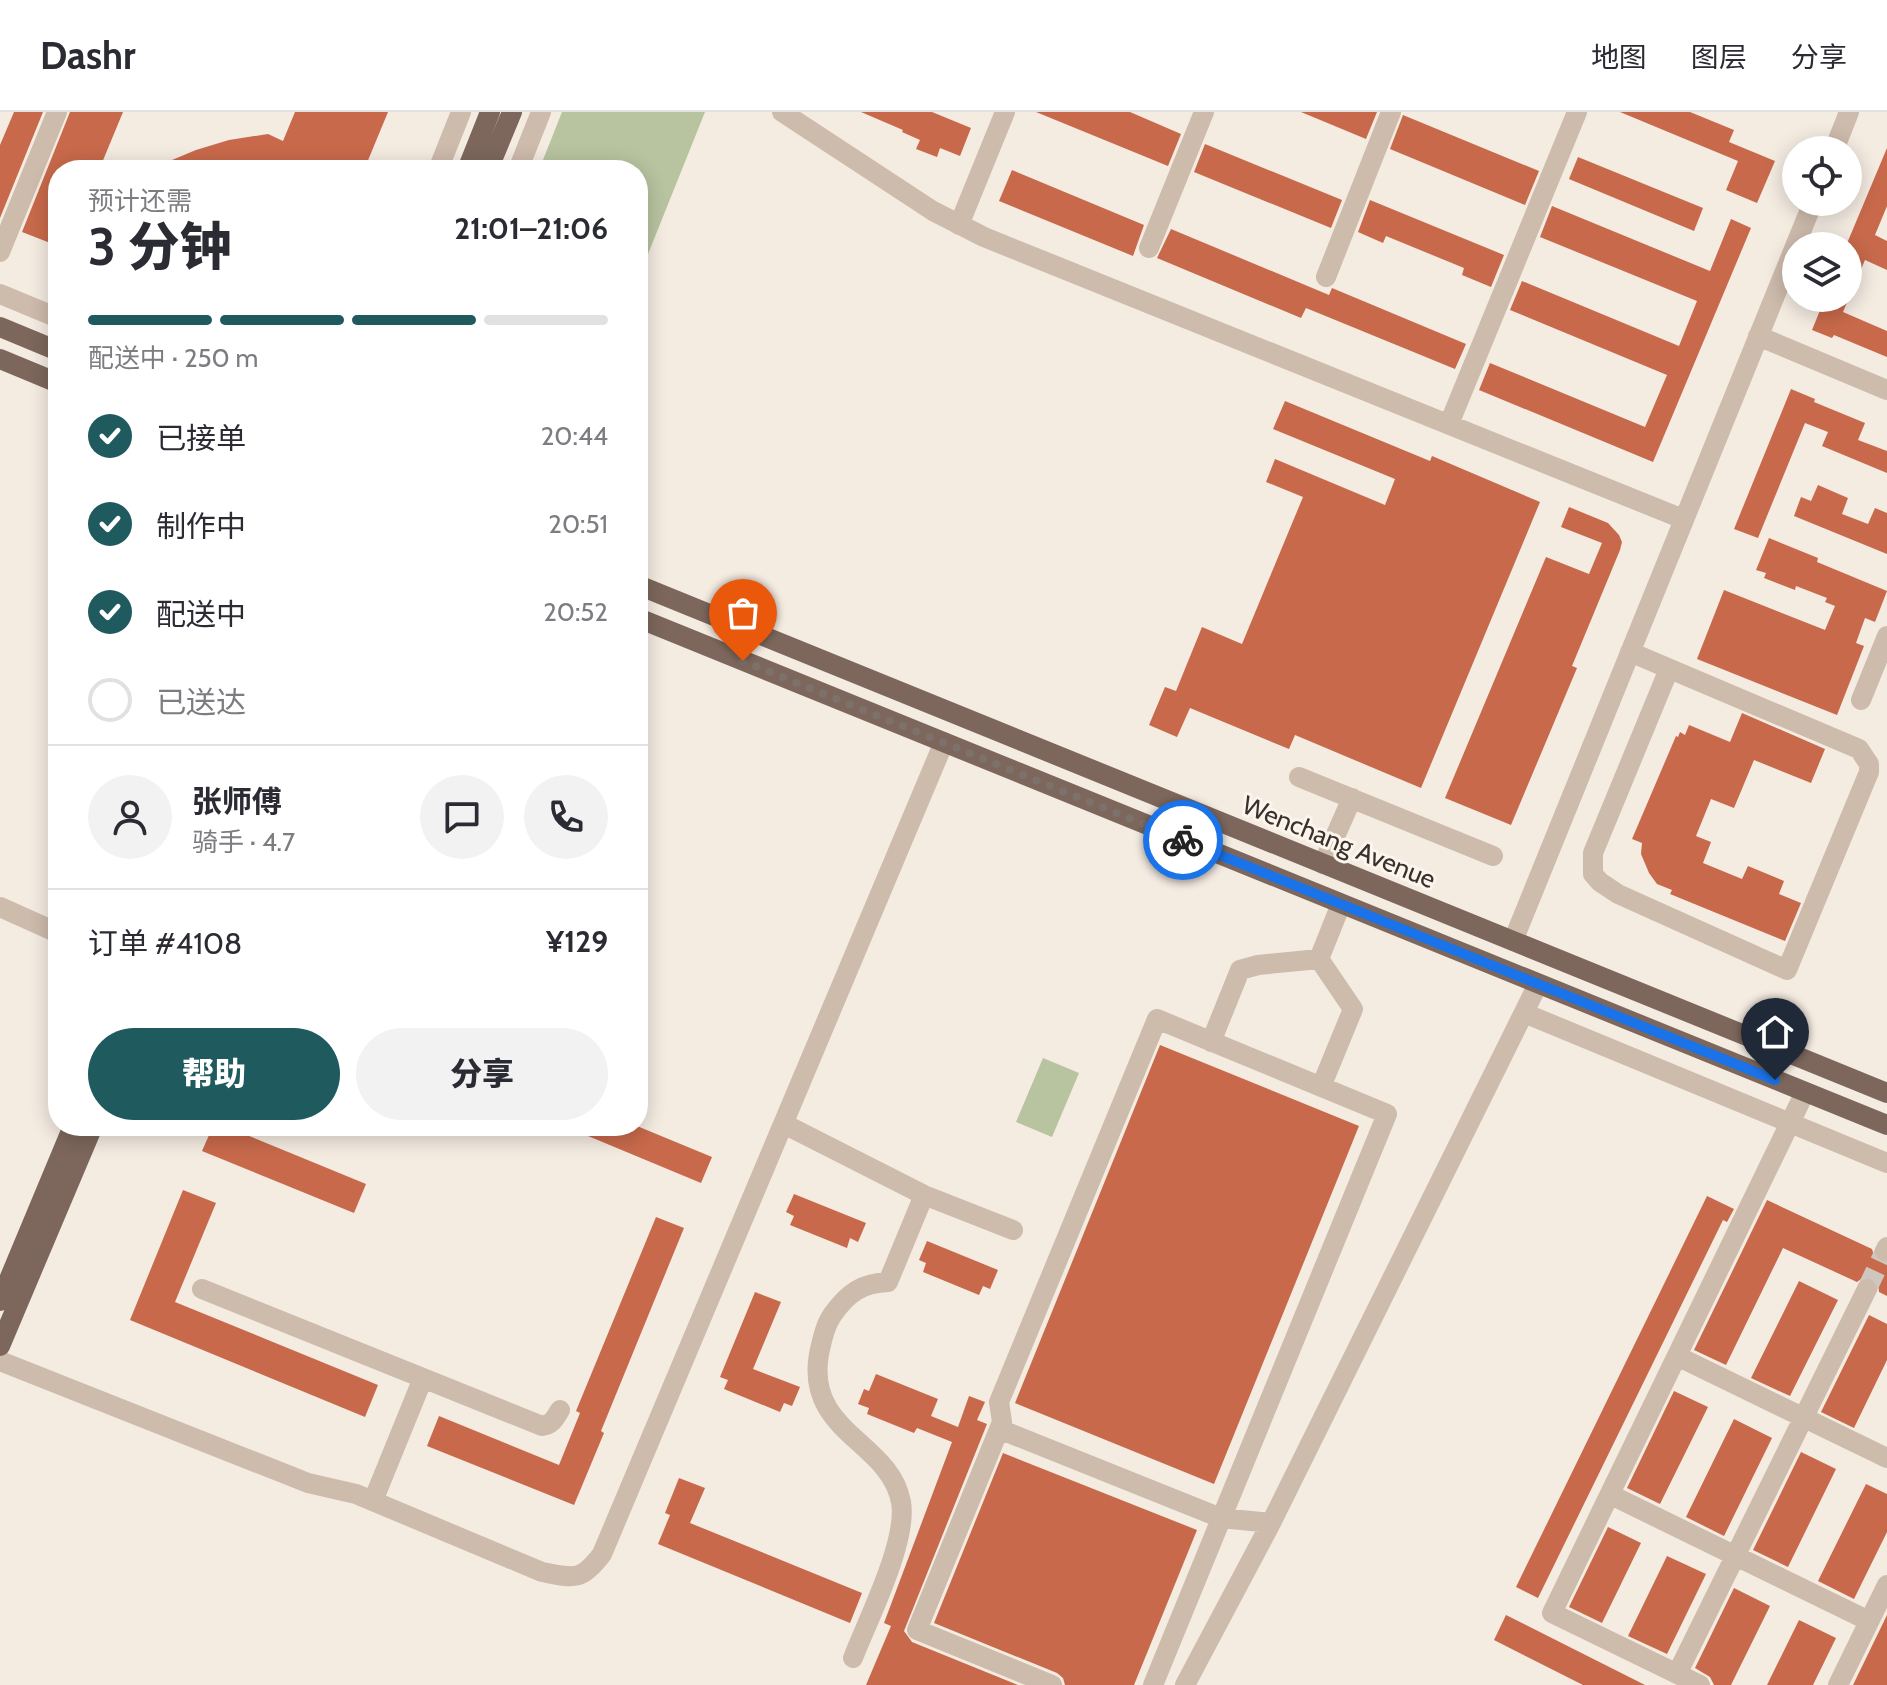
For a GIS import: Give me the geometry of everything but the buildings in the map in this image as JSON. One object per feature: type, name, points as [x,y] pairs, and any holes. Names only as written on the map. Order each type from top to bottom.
[{"type":"main road","points":[[471,160],[490,112]]},
{"type":"main road","points":[[492,160],[512,112]]},
{"type":"main road","points":[[0,327],[48,347]]},
{"type":"main road","points":[[0,359],[48,379]]},
{"type":"main road","name":"Wenchang Avenue","points":[[648,589],[1887,1093]]},
{"type":"main road","points":[[648,622],[1887,1125]]},
{"type":"main road","points":[[0,1301],[69,1136]]},
{"type":"main road","points":[[0,1346],[89,1136]]},
{"type":"street","points":[[2,242],[57,112]]},
{"type":"street","points":[[442,160],[461,112]]},
{"type":"street","points":[[522,160],[541,112]]},
{"type":"street","points":[[782,112],[815,122],[933,211],[959,225],[1683,519]]},
{"type":"street","points":[[959,225],[1005,112]]},
{"type":"street","points":[[1149,248],[1204,112]]},
{"type":"street","points":[[1326,277],[1391,112]]},
{"type":"street","points":[[1449,424],[1577,112]]},
{"type":"street","points":[[1840,136],[1849,112]]},
{"type":"street","points":[[1513,941],[1807,216]]},
{"type":"street","points":[[0,294],[48,314]]},
{"type":"street","points":[[1758,336],[1887,390]]},
{"type":"street","points":[[1861,700],[1887,636]]},
{"type":"street","points":[[1630,652],[1859,749],[1869,764],[1869,772],[1787,970],[1618,894],[1593,874],[1593,853],[1669,669]]},
{"type":"street","points":[[0,1361],[308,1483],[356,1494],[542,1572],[578,1576],[589,1571],[602,1554],[944,742]]},
{"type":"street","points":[[1299,777],[1493,856]]},
{"type":"street","points":[[1323,864],[1352,798]]},
{"type":"street","points":[[1319,959],[1341,904]]},
{"type":"street","points":[[0,907],[48,929]]},
{"type":"street","points":[[1211,1042],[1240,970],[1258,965],[1319,959]]},
{"type":"street","points":[[1319,959],[1353,1009],[1321,1087]]},
{"type":"street","points":[[1185,1685],[1271,1523],[1538,984]]},
{"type":"street","points":[[1524,1013],[1887,1163]]},
{"type":"street","points":[[1052,1685],[917,1630],[1002,1422],[999,1402],[1157,1019],[1387,1114],[1153,1685]]},
{"type":"street","points":[[1700,1685],[1552,1613],[1805,1092]]},
{"type":"street","points":[[784,1124],[924,1195],[1013,1230]]},
{"type":"street","points":[[853,1658],[894,1552],[901,1525],[901,1502],[886,1469],[835,1421],[826,1406],[818,1361],[830,1319],[843,1300],[861,1286],[888,1282],[924,1195]]},
{"type":"street","points":[[202,1289],[542,1426],[548,1426],[560,1410]]},
{"type":"street","points":[[1677,1674],[1867,1289]]},
{"type":"street","points":[[1677,1356],[1887,1458]]},
{"type":"street","points":[[373,1501],[423,1378]]},
{"type":"street","points":[[999,1429],[1221,1518],[1271,1523]]},
{"type":"street","points":[[1611,1495],[1869,1621]]},
{"type":"street","points":[[1838,1685],[1887,1585]]},
{"type":"green space","points":[[562,112],[705,112],[648,254],[648,160],[543,160]]},
{"type":"green space","points":[[1043,1058],[1079,1073],[1052,1137],[1016,1122]]},
{"type":"tunnel","points":[[1867,1289],[1885,1251]]},
{"type":"way so far","points":[[743,661],[1183,840]]},
{"type":"route","points":[[1183,840],[1775,1080]]}]
